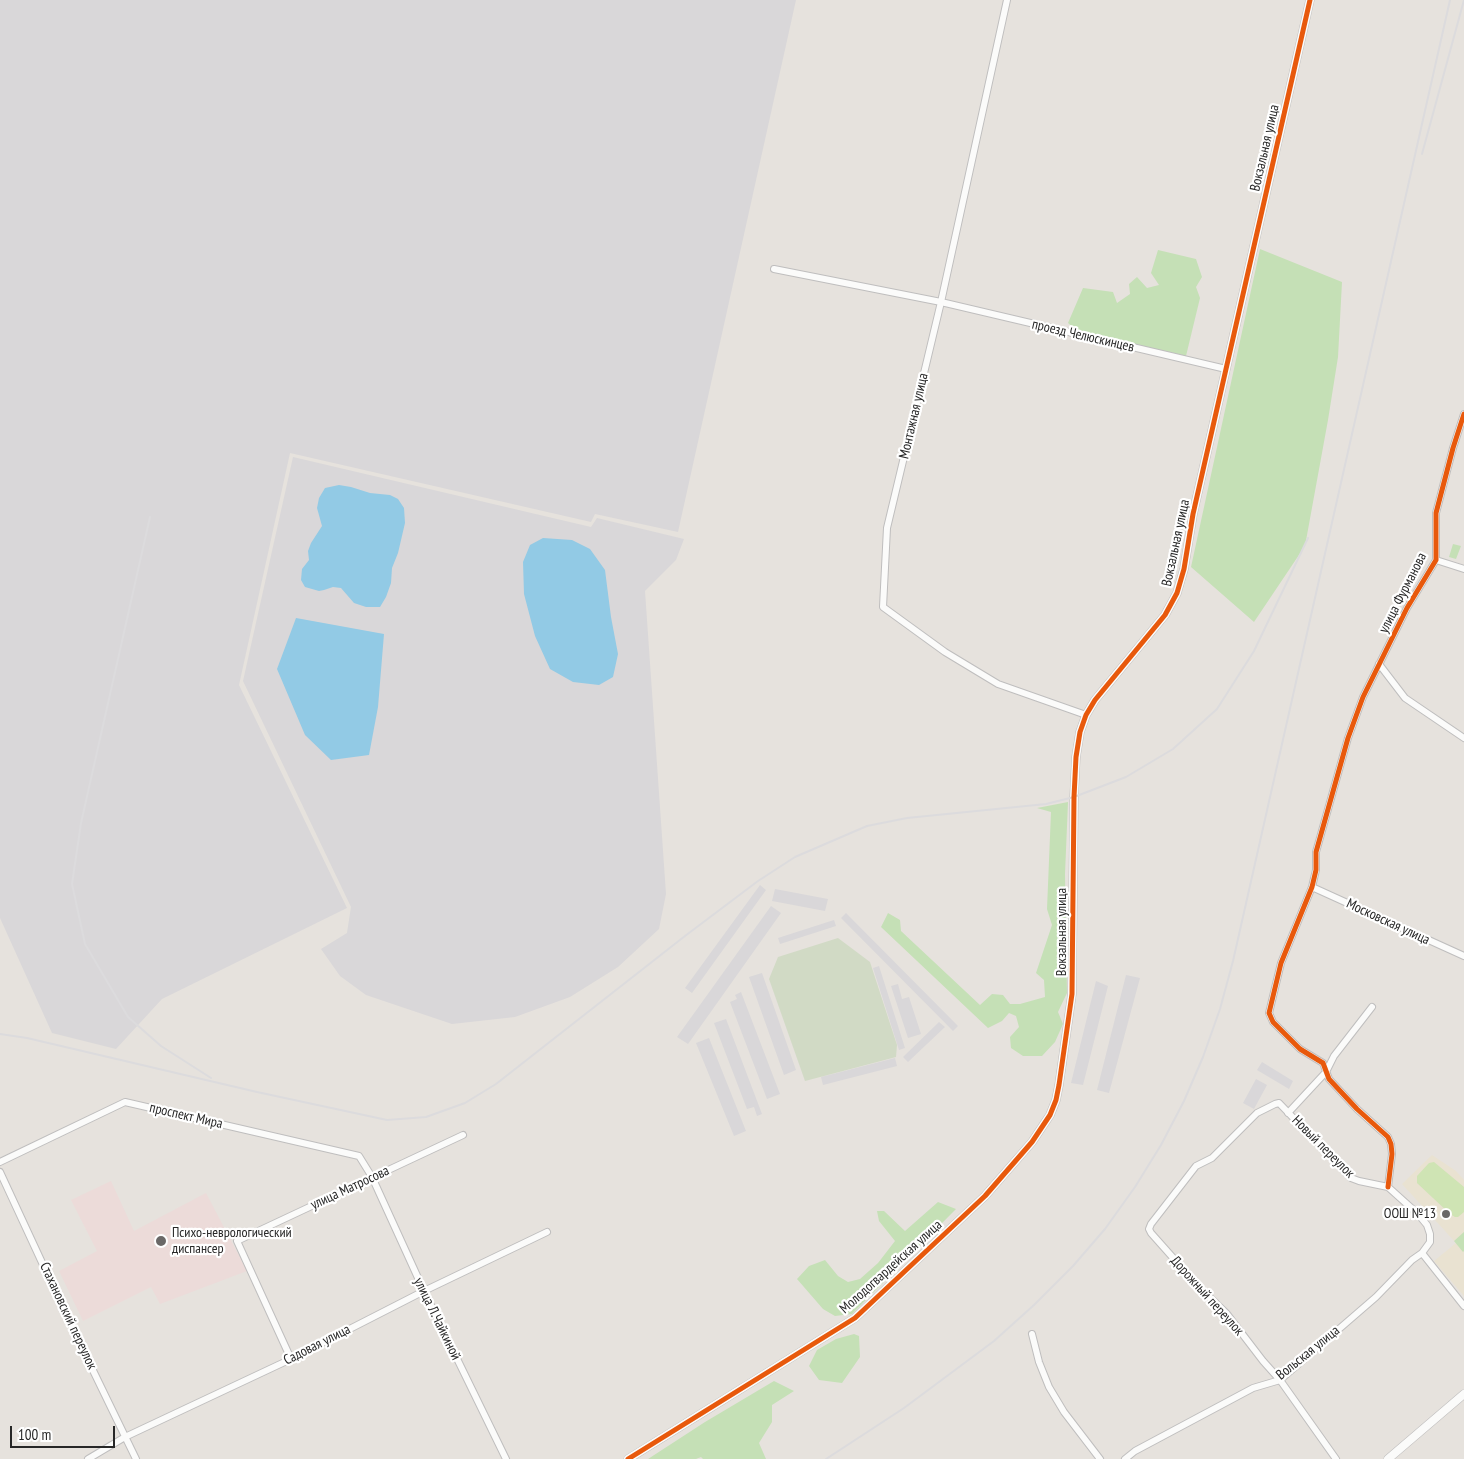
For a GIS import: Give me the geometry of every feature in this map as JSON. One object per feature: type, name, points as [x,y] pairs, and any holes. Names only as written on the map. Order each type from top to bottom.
[{"type":"street","name":"Монтажная улица","points":[[1007,0],[941,302],[887,528],[883,607],[945,652],[998,684],[1086,715]]},
{"type":"street","name":"Вокзальная улица","points":[[1056,1100],[1072,994],[1075,781],[1080,732],[1086,715],[1095,700],[1164,615],[1177,593],[1184,569],[1194,514],[1226,369],[1310,0]]},
{"type":"street","name":"проезд Челюскинцев","points":[[774,269],[941,302],[1226,369]]},
{"type":"street","name":"улица Фурманова","points":[[1326,1072],[1323,1064],[1300,1049],[1273,1022],[1269,1013],[1281,963],[1312,887],[1316,870],[1316,852],[1348,738],[1363,697],[1407,608],[1436,560],[1436,513],[1464,414]]},
{"type":"street","name":"улица Фурманова","points":[[1436,560],[1464,568]]},
{"type":"street","points":[[1379,664],[1405,698],[1464,738]]},
{"type":"street","name":"Московская улица","points":[[1312,887],[1464,956]]},
{"type":"street","name":"Новый переулок","points":[[1288,1113],[1326,1072],[1334,1056],[1372,1007]]},
{"type":"street","points":[[1326,1072],[1329,1079],[1357,1110],[1381,1131],[1391,1144],[1392,1154],[1388,1187],[1418,1214],[1427,1225],[1430,1242],[1422,1253],[1464,1306]]},
{"type":"street","name":"Молодогвардейская улица","points":[[628,1459],[855,1318],[985,1196],[1010,1169],[1042,1128],[1056,1100]]},
{"type":"street","name":"проспект Мира","points":[[0,1162],[125,1102],[359,1156],[372,1177]]},
{"type":"street","name":"Новый переулок","points":[[1149,1229],[1196,1166],[1212,1158],[1257,1113],[1279,1103],[1351,1178],[1388,1187]]},
{"type":"street","name":"улица Матросова","points":[[291,1358],[237,1241],[462,1136]]},
{"type":"street","name":"Стахановский переулок","points":[[0,1172],[136,1459]]},
{"type":"street","name":"улица Л.Чайкиной","points":[[372,1177],[424,1291],[506,1459]]},
{"type":"street","name":"Дорожный переулок","points":[[1149,1229],[1199,1287],[1226,1314],[1280,1380],[1336,1459]]},
{"type":"street","name":"Садовая улица","points":[[88,1459],[125,1437],[547,1232]]},
{"type":"street","name":"Вольская улица","points":[[1125,1459],[1136,1451],[1253,1388],[1280,1380],[1422,1253]]},
{"type":"street","points":[[1032,1334],[1048,1387],[1064,1412],[1100,1459]]},
{"type":"street","points":[[1388,1459],[1464,1394]]},
{"type":"shaded area","points":[[0,0],[796,0],[678,532],[595,514],[591,522],[290,453],[239,685],[347,908],[162,999],[116,1049],[52,1033],[0,918]]},
{"type":"shaded area","points":[[293,457],[591,527],[597,518],[684,539],[676,560],[645,591],[666,894],[659,929],[618,967],[570,997],[515,1017],[452,1024],[366,995],[340,976],[321,949],[347,933],[351,907],[243,681]]},
{"type":"shaded area","points":[[760,885],[766,890],[692,993],[685,988]]},
{"type":"shaded area","points":[[775,889],[828,899],[825,911],[772,901]]},
{"type":"shaded area","points":[[771,906],[781,913],[688,1044],[677,1037]]},
{"type":"shaded area","points":[[846,913],[958,1026],[953,1031],[841,918]]},
{"type":"shaded area","points":[[834,920],[836,926],[780,944],[778,938]]},
{"type":"shaded area","points":[[879,966],[905,1048],[899,1050],[873,968]]},
{"type":"shaded area","points":[[762,973],[796,1070],[784,1075],[749,977]]},
{"type":"shaded area","points":[[1126,975],[1140,978],[1109,1093],[1097,1090]]},
{"type":"shaded area","points":[[1096,981],[1108,986],[1083,1085],[1071,1083]]},
{"type":"shaded area","points":[[898,984],[902,999],[909,997],[921,1034],[908,1038],[891,986]]},
{"type":"shaded area","points":[[741,992],[780,1094],[767,1099],[730,1002],[737,999],[735,995]]},
{"type":"shaded area","points":[[726,1019],[762,1114],[757,1116],[754,1107],[747,1109],[714,1023]]},
{"type":"shaded area","points":[[939,1022],[945,1027],[908,1062],[903,1057]]},
{"type":"shaded area","points":[[709,1038],[746,1131],[734,1136],[696,1043]]},
{"type":"shaded area","points":[[895,1058],[897,1066],[823,1085],[821,1077]]},
{"type":"shaded area","points":[[1262,1062],[1293,1081],[1289,1089],[1257,1070]]},
{"type":"shaded area","points":[[1256,1079],[1267,1085],[1254,1109],[1243,1103]]},
{"type":"shaded area","name":"ООШ №13","points":[[1432,1155],[1456,1171],[1464,1180],[1464,1296],[1434,1261],[1456,1243],[1402,1184]]},
{"type":"shaded area","name":"Психо-неврологический диспансер","points":[[111,1181],[134,1231],[206,1193],[247,1271],[160,1304],[151,1287],[83,1321],[59,1271],[97,1251],[71,1200]]},
{"type":"green space","points":[[1260,249],[1342,282],[1338,357],[1305,546],[1254,622],[1191,567]]},
{"type":"green space","points":[[1158,250],[1196,259],[1202,277],[1196,287],[1200,298],[1186,356],[1077,331],[1068,323],[1083,288],[1113,292],[1117,303],[1130,294],[1129,284],[1137,277],[1147,288],[1159,285],[1151,273]]},
{"type":"green space","points":[[1453,544],[1461,546],[1456,559],[1449,557]]},
{"type":"green space","points":[[1068,802],[1065,874],[1067,993],[1058,1012],[1063,1024],[1055,1042],[1042,1056],[1023,1056],[1011,1048],[1010,1037],[1019,1027],[1016,1016],[1009,1013],[1002,1021],[988,1028],[881,927],[888,913],[900,920],[901,931],[980,1005],[992,994],[1003,995],[1010,1004],[1020,1004],[1045,997],[1044,980],[1036,973],[1052,925],[1047,909],[1051,812],[1037,808]]},
{"type":"green space","points":[[838,938],[870,962],[897,1045],[896,1057],[805,1081],[769,979],[778,957]]},
{"type":"green space","points":[[1434,1162],[1464,1187],[1464,1212],[1458,1217],[1450,1214],[1417,1183],[1417,1176],[1429,1163]]},
{"type":"green space","points":[[938,1202],[956,1209],[852,1314],[835,1316],[823,1309],[797,1279],[809,1266],[825,1260],[838,1276],[848,1282],[860,1279],[878,1263],[895,1241],[879,1221],[877,1211],[884,1211],[905,1231]]},
{"type":"green space","points":[[1464,1232],[1464,1251],[1463,1252],[1454,1241]]},
{"type":"green space","points":[[854,1334],[859,1336],[860,1357],[842,1383],[819,1380],[809,1366],[817,1350],[836,1339]]},
{"type":"green space","points":[[774,1381],[794,1391],[772,1405],[772,1422],[759,1443],[766,1459],[703,1459],[701,1457],[696,1459],[648,1459],[705,1422]]},
{"type":"water","points":[[339,485],[370,493],[390,495],[398,499],[404,508],[405,523],[398,553],[392,568],[391,583],[380,607],[366,607],[354,603],[341,588],[333,587],[319,591],[305,587],[301,580],[302,569],[309,560],[308,551],[311,543],[322,526],[317,508],[319,498],[325,488]]},
{"type":"water","points":[[543,538],[572,540],[590,549],[605,570],[618,654],[613,677],[599,685],[573,682],[550,669],[535,636],[524,594],[523,562],[530,545]]},
{"type":"water","points":[[296,618],[384,634],[378,707],[369,755],[331,760],[305,735],[277,669]]},
{"type":"railway","points":[[826,1459],[904,1408],[994,1341],[1073,1266],[1105,1229],[1135,1187],[1161,1145],[1184,1101],[1203,1057],[1220,1009],[1233,961],[1450,0]]},
{"type":"railway","points":[[1422,154],[1464,0]]},
{"type":"railway","points":[[150,517],[81,823],[72,884],[85,944],[128,1017],[161,1046],[211,1078]]},
{"type":"railway","points":[[0,1034],[27,1038],[257,1092],[387,1120],[426,1117],[465,1103],[496,1084],[685,936],[758,881],[795,857],[867,826],[907,818],[1046,804],[1074,797],[1126,777],[1173,749],[1217,709],[1254,651],[1308,538]]},
{"type":"cycle path","points":[[628,1459],[855,1318],[985,1196],[1032,1142],[1050,1115],[1059,1085],[1072,994],[1074,797],[1076,757],[1080,732],[1086,715],[1095,700],[1165,615],[1177,593],[1184,569],[1193,514],[1310,0]]},
{"type":"cycle path","points":[[1388,1187],[1392,1154],[1388,1137],[1357,1109],[1329,1079],[1323,1063],[1300,1049],[1273,1022],[1269,1013],[1281,963],[1312,887],[1316,870],[1316,852],[1348,738],[1363,697],[1407,608],[1436,560],[1436,513],[1464,414]]},
{"type":"place","name":"ООШ №13","points":[[1446,1214]]},
{"type":"place","name":"Психо-неврологический диспансер","points":[[161,1241]]}]
